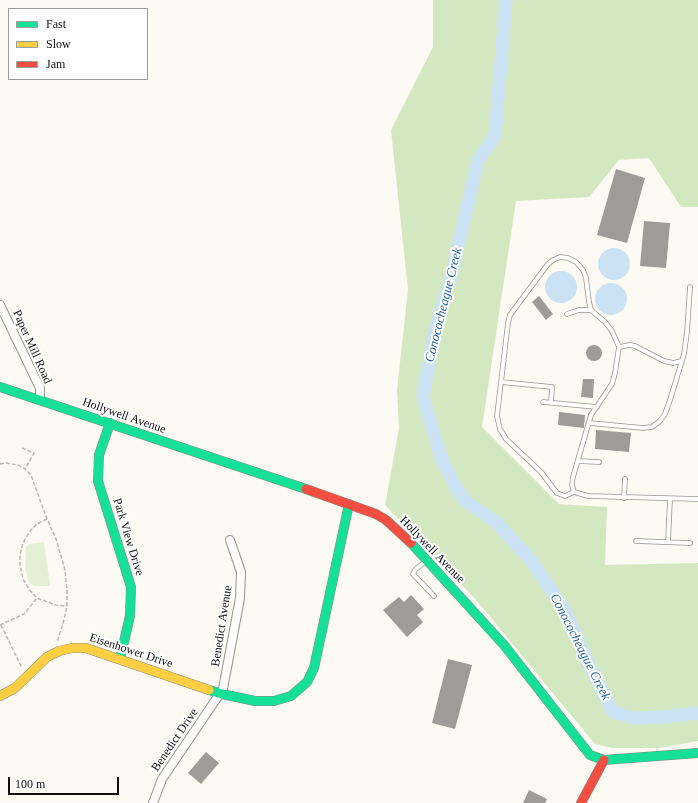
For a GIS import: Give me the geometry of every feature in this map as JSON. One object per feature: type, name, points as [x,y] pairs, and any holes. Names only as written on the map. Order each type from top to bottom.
[{"type":"street","name":"Paper Mill Road","points":[[0,305],[40,388],[40,400]]},
{"type":"street","name":"Hollywell Avenue","points":[[0,387],[349,504],[376,514],[386,520],[427,560],[504,645],[590,755],[604,760]]},
{"type":"street","name":"Park View Drive","points":[[110,424],[99,455],[98,481],[131,587],[130,616],[120,659]]},
{"type":"street","name":"Eisenhower Drive","points":[[0,696],[15,688],[47,657],[72,648],[86,648],[222,694],[255,701],[274,701],[291,696],[307,682],[314,668],[349,504]]},
{"type":"street","name":"Benedict Avenue","points":[[222,694],[240,598],[241,572],[230,540]]},
{"type":"street","name":"Benedict Drive","points":[[153,803],[162,779],[222,694]]},
{"type":"street","points":[[581,803],[604,760],[698,753]]},
{"type":"lane","points":[[574,492],[572,485],[591,414],[612,384],[615,373],[618,347],[612,331],[605,322],[591,310],[586,278],[583,270],[576,262],[568,258],[560,257],[548,264],[510,315],[497,416],[500,429],[506,439],[541,472],[557,493],[565,496],[574,492],[588,496],[698,499]]},
{"type":"lane","points":[[589,423],[643,428],[652,427],[660,422],[665,414],[682,361],[687,332],[690,287]]},
{"type":"lane","points":[[567,314],[579,310],[591,310]]},
{"type":"lane","points":[[618,347],[630,345],[635,346],[664,362],[673,363],[682,361]]},
{"type":"lane","points":[[501,382],[552,387],[551,402]]},
{"type":"lane","points":[[543,402],[597,407]]},
{"type":"lane","points":[[578,461],[599,462]]},
{"type":"lane","points":[[624,498],[625,479]]},
{"type":"lane","points":[[668,542],[670,499]]},
{"type":"lane","points":[[636,541],[690,543]]},
{"type":"lane","points":[[427,560],[414,570],[413,574],[434,596]]},
{"type":"path","points":[[22,448],[34,453],[25,469]]},
{"type":"path","points":[[0,464],[6,462],[18,465],[31,475],[56,540],[65,570],[67,606],[59,637],[52,655]]},
{"type":"path","points":[[47,519],[37,524],[30,531],[23,543],[20,554],[20,565],[23,579],[37,598],[56,605],[67,606]]},
{"type":"path","points":[[26,678],[0,625],[24,614],[37,598]]},
{"type":"green space","points":[[433,0],[698,0],[698,207],[681,207],[649,158],[619,160],[589,197],[516,201],[482,427],[559,504],[607,507],[605,565],[698,563],[698,741],[659,748],[612,748],[595,744],[477,601],[385,505],[399,428],[397,390],[408,290],[391,130],[433,47]]},
{"type":"green space","points":[[44,542],[50,586],[34,586],[29,582],[25,569],[26,547],[29,544]]},
{"type":"water","points":[[611,248],[617,248],[627,255],[630,264],[629,270],[623,277],[617,280],[611,280],[601,273],[598,267],[598,261],[605,251]]},
{"type":"water","points":[[558,271],[564,271],[574,278],[577,287],[576,293],[570,300],[564,303],[558,303],[548,296],[545,290],[545,284],[552,274]]},
{"type":"water","points":[[608,283],[614,283],[624,290],[627,299],[626,305],[620,312],[614,315],[608,315],[598,308],[595,302],[595,296],[602,286]]},
{"type":"building","points":[[616,169],[645,178],[627,243],[597,235]]},
{"type":"building","points":[[644,221],[670,223],[666,268],[640,266]]},
{"type":"building","points":[[539,296],[553,314],[546,320],[532,302]]},
{"type":"building","points":[[594,345],[600,347],[602,353],[600,359],[594,361],[588,359],[586,353],[588,347]]},
{"type":"building","points":[[583,379],[594,379],[593,398],[581,397]]},
{"type":"building","points":[[559,412],[585,415],[584,428],[558,425]]},
{"type":"building","points":[[596,430],[631,433],[629,452],[595,449]]},
{"type":"building","points":[[411,595],[424,609],[417,615],[423,622],[407,637],[383,610],[399,597],[404,602]]},
{"type":"building","points":[[448,659],[472,665],[455,729],[432,723]]},
{"type":"building","points":[[206,752],[219,763],[201,784],[188,773]]},
{"type":"building","points":[[529,790],[547,799],[545,803],[523,803]]},
{"type":"waterway","name":"Conococheague Creek","points":[[506,0],[495,136],[478,160],[451,277],[434,334],[423,397],[441,457],[453,482],[464,500],[496,522],[530,559],[564,609],[591,669],[613,712],[633,718],[663,717],[698,713]]},
{"type":"traffic: fast","points":[[0,387],[306,489]]},
{"type":"traffic: fast","points":[[110,423],[99,455],[98,481],[131,587],[130,616],[120,659]]},
{"type":"traffic: fast","points":[[209,690],[255,701],[274,701],[291,696],[307,682],[314,668],[349,504]]},
{"type":"traffic: fast","points":[[411,543],[504,645],[590,755],[604,760],[698,753]]},
{"type":"traffic: slow","points":[[0,696],[15,688],[47,657],[59,651],[72,648],[86,648],[209,690]]},
{"type":"traffic: jam","points":[[306,489],[376,514],[386,520],[411,543]]},
{"type":"traffic: jam","points":[[581,803],[604,760]]}]
